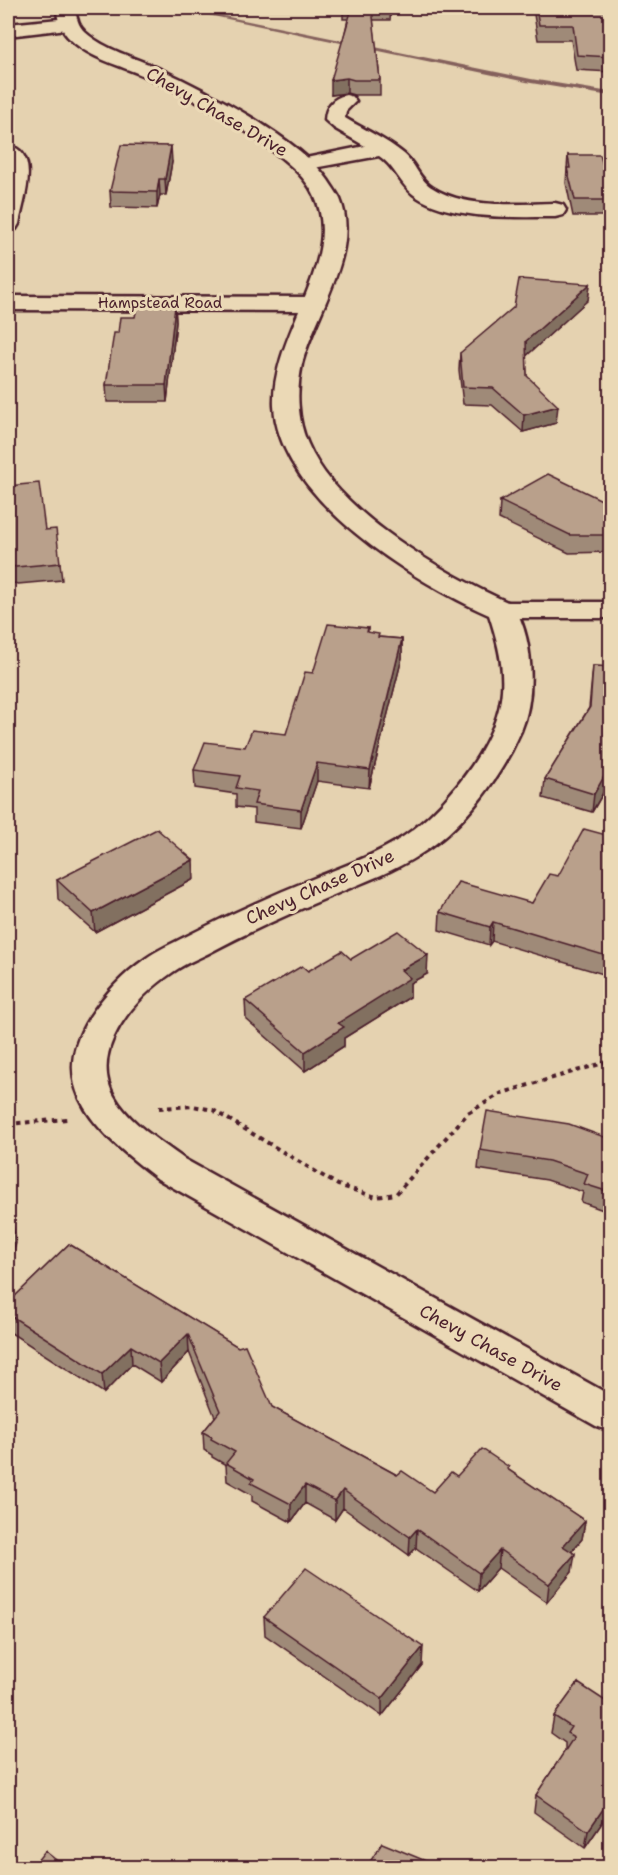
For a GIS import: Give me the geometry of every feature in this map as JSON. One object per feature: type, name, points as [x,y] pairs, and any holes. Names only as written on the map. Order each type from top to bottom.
[{"type":"main road","points":[[8,30],[68,16]]},
{"type":"main road","name":"Chevy Chase Drive","points":[[68,16],[76,34],[89,44],[159,76],[279,144],[303,164],[329,199],[334,220],[332,250],[293,354],[286,382],[289,425],[299,454],[321,484],[353,517],[403,555],[474,599],[502,610],[516,669],[515,704],[503,735],[482,775],[425,837],[397,855],[261,912],[159,965],[120,1000],[94,1036],[89,1065],[93,1089],[108,1114],[135,1141],[171,1169],[610,1414]]},
{"type":"main road","points":[[346,101],[336,109],[335,120],[346,129],[372,141],[400,162],[413,183],[431,197],[472,207],[520,211],[555,210]]},
{"type":"main road","points":[[303,164],[383,149]]},
{"type":"main road","points":[[8,151],[16,159],[18,172],[8,224]]},
{"type":"main road","name":"Hampstead Road","points":[[8,303],[313,304]]},
{"type":"main road","points":[[502,610],[610,610]]},
{"type":"path","points":[[159,1108],[193,1106],[213,1110],[338,1185],[376,1197],[396,1194],[468,1113],[502,1093],[610,1061]]},
{"type":"path","points":[[8,1124],[67,1119]]},
{"type":"building","points":[[352,8],[372,8],[380,80],[347,78],[331,80]]},
{"type":"building","points":[[536,8],[610,8],[610,57],[577,55],[573,25],[539,25]]},
{"type":"building","points":[[121,145],[171,146],[165,179],[159,179],[157,192],[110,191]]},
{"type":"building","points":[[568,155],[600,155],[610,189],[610,200],[575,200],[567,168],[570,168]]},
{"type":"building","points":[[519,279],[590,284],[526,341],[527,376],[558,406],[524,415],[493,388],[463,387],[460,353],[514,307]]},
{"type":"building","points":[[137,306],[175,306],[166,385],[106,385],[114,333],[118,333],[120,317],[135,317]]},
{"type":"building","points":[[548,474],[610,504],[610,535],[570,535],[500,501]]},
{"type":"building","points":[[39,483],[45,530],[56,529],[60,563],[16,567],[8,565],[8,486]]},
{"type":"building","points":[[328,624],[368,628],[367,632],[379,634],[378,637],[402,639],[370,770],[317,763],[301,810],[254,804],[258,791],[236,788],[240,776],[194,770],[205,742],[245,747],[252,730],[286,734],[305,672],[313,673]]},
{"type":"building","points":[[593,666],[610,667],[610,766],[594,794],[545,779],[590,707]]},
{"type":"building","points":[[157,829],[193,860],[93,913],[57,880]]},
{"type":"building","points":[[584,829],[610,836],[610,957],[493,922],[490,927],[440,912],[458,882],[532,903],[549,874],[558,876]]},
{"type":"building","points":[[398,931],[428,955],[401,970],[410,978],[338,1023],[344,1027],[305,1052],[245,1000],[302,966],[308,971],[342,951],[351,959]]},
{"type":"building","points":[[487,1111],[569,1124],[610,1139],[610,1196],[606,1191],[584,1184],[588,1174],[549,1161],[480,1150]]},
{"type":"building","points":[[8,1224],[13,1224],[8,1246]]},
{"type":"building","points":[[69,1244],[238,1347],[245,1345],[272,1407],[397,1475],[402,1471],[433,1492],[451,1472],[457,1476],[482,1449],[509,1467],[507,1469],[585,1521],[563,1546],[575,1554],[549,1584],[500,1550],[479,1573],[417,1529],[410,1537],[343,1490],[335,1501],[305,1485],[291,1504],[251,1483],[254,1479],[226,1463],[235,1452],[203,1432],[220,1411],[188,1334],[159,1363],[131,1346],[102,1374],[8,1314],[8,1303]]},
{"type":"building","points":[[306,1568],[423,1647],[382,1699],[264,1617]]},
{"type":"building","points":[[578,1683],[610,1704],[610,1799],[588,1831],[536,1795],[574,1737],[567,1733],[571,1727],[554,1716]]},
{"type":"building","points":[[382,1843],[443,1868],[366,1868]]},
{"type":"building","points":[[45,1851],[66,1868],[31,1868]]},
{"type":"waterway","points":[[178,8],[531,81],[610,94]]}]
